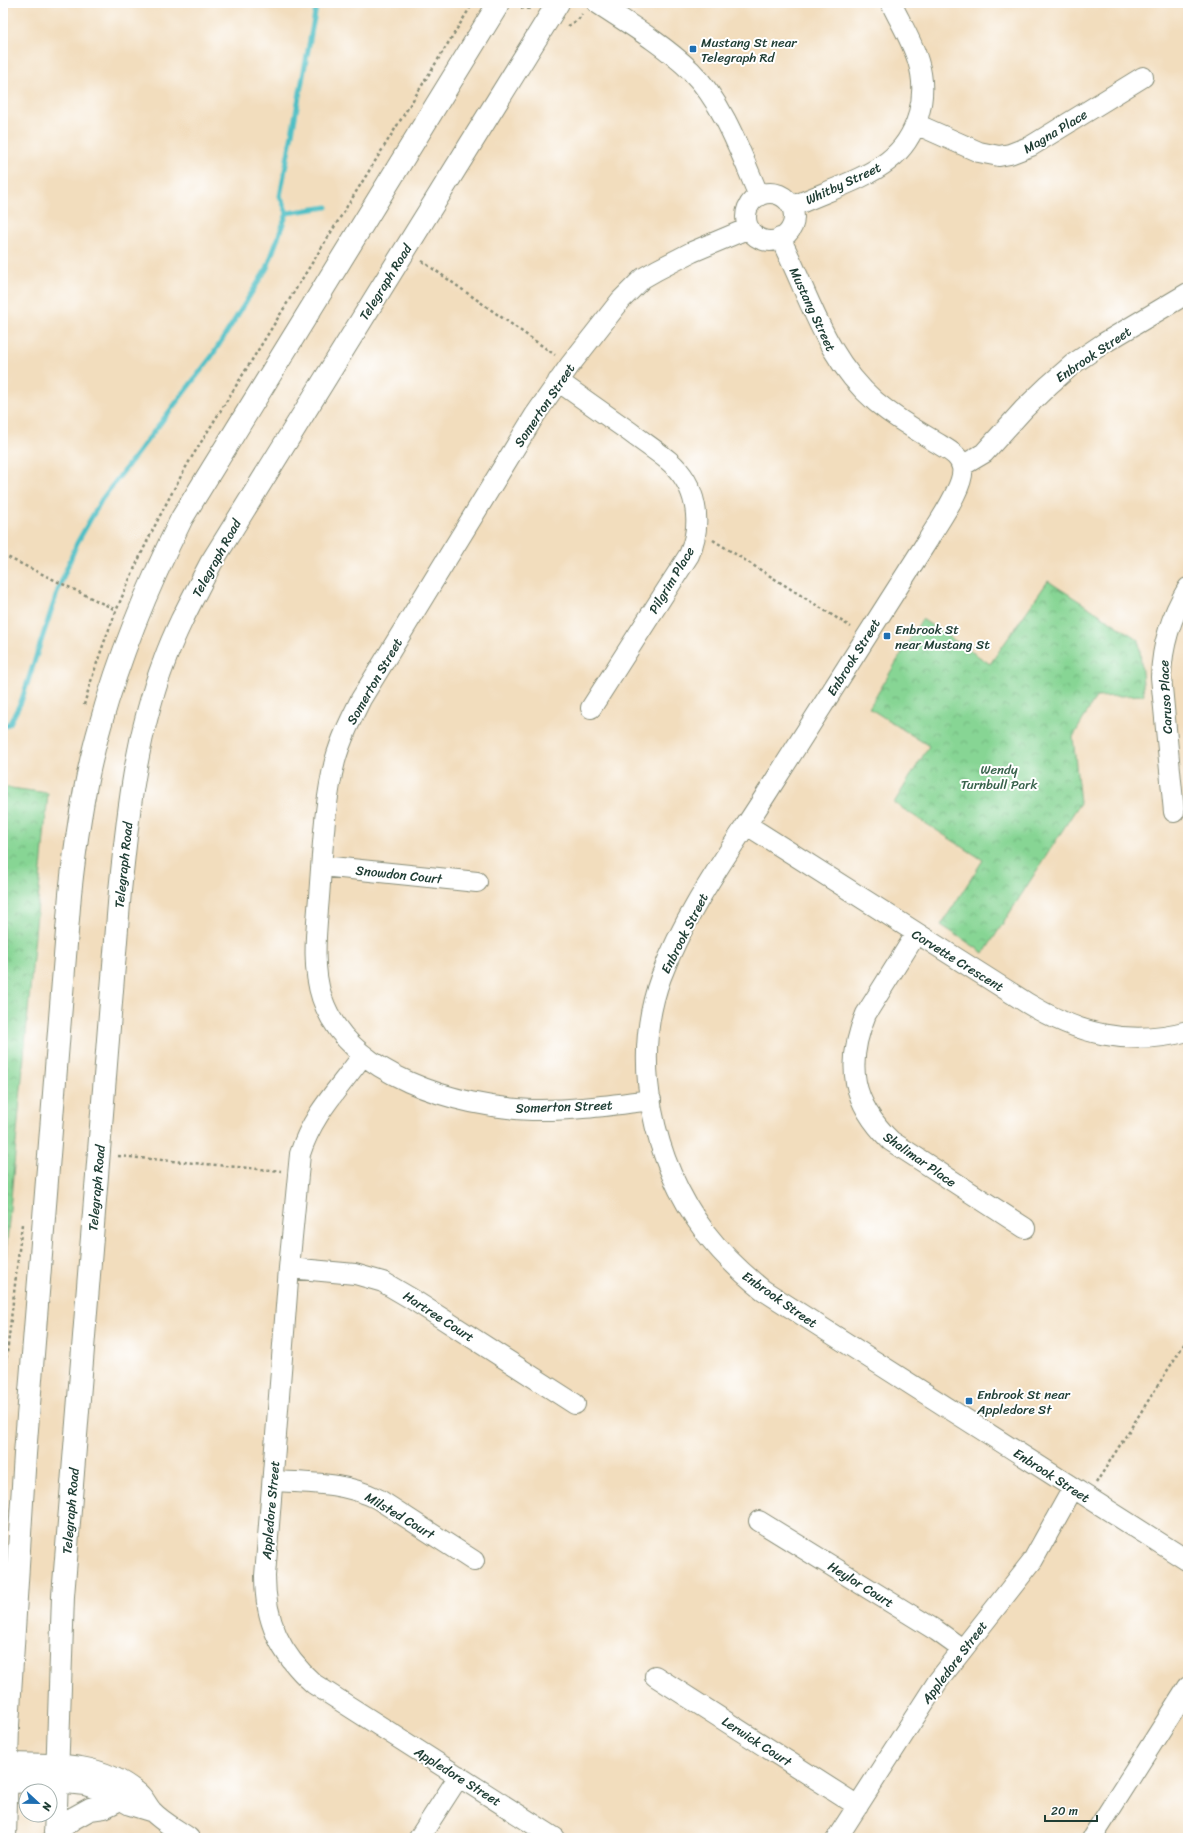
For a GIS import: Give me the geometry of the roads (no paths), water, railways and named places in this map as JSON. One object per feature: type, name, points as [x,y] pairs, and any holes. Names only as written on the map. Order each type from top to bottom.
[{"type":"main road","points":[[5,1838],[5,1773],[25,1454],[70,894],[75,845],[90,764],[99,727],[128,640],[163,555],[182,518],[499,3]]},
{"type":"main road","name":"Telegraph Road","points":[[55,1835],[63,1596],[120,891],[126,828],[136,770],[156,686],[177,630],[218,551],[558,3]]},
{"type":"main road","points":[[55,1835],[72,1819],[90,1809],[104,1807],[120,1799]]},
{"type":"street","points":[[597,3],[664,48],[691,71],[705,88],[725,121],[759,196]]},
{"type":"street","name":"Whitby Street","points":[[792,207],[860,177],[887,162],[903,145],[916,124],[922,102],[920,67],[913,48],[891,3]]},
{"type":"street","name":"Magna Place","points":[[916,124],[979,152],[999,156],[1010,154],[1031,146],[1143,77]]},
{"type":"street","points":[[774,193],[787,200],[792,207],[794,221],[791,228],[780,238],[774,240],[760,238],[749,228],[747,221],[749,207],[759,196],[774,193]]},
{"type":"street","name":"Somerton Street","points":[[651,1100],[552,1110],[508,1108],[485,1105],[448,1096],[385,1070],[363,1055],[347,1040],[330,1017],[322,998],[316,976],[322,866],[330,784],[335,761],[350,720],[365,692],[535,415],[570,365],[621,300],[643,278],[692,252],[749,228]]},
{"type":"street","name":"Mustang Street","points":[[780,238],[818,323],[838,359],[852,377],[876,401],[909,426],[955,455],[962,466]]},
{"type":"street","name":"Enbrook Street","points":[[1188,293],[1104,343],[1073,364],[1034,399],[984,453],[962,466],[961,480],[928,540],[747,826],[713,876],[686,923],[661,978],[652,1011],[648,1053],[651,1100],[660,1141],[677,1186],[689,1208],[706,1233],[741,1271],[786,1306],[1188,1561]]},
{"type":"street","name":"Pilgrim Place","points":[[558,381],[669,461],[684,479],[694,500],[696,512],[696,532],[693,546],[682,567],[591,708]]},
{"type":"street","name":"Caruso Place","points":[[1174,812],[1161,677],[1162,658],[1165,639],[1171,621],[1188,590]]},
{"type":"street","name":"Corvette Crescent","points":[[747,826],[1027,1003],[1075,1028],[1110,1036],[1132,1038],[1174,1034],[1188,1031]]},
{"type":"street","name":"Snowdon Court","points":[[322,866],[477,882]]},
{"type":"street","name":"Shalimar Place","points":[[916,934],[866,1014],[860,1028],[854,1055],[854,1072],[863,1107],[880,1131],[891,1141],[1025,1228]]},
{"type":"street","name":"Appledore Street","points":[[363,1055],[329,1098],[310,1127],[300,1154],[265,1595],[268,1613],[273,1629],[281,1646],[302,1674],[314,1684],[555,1838]]},
{"type":"street","name":"Hartree Court","points":[[290,1268],[355,1274],[383,1282],[412,1298],[574,1404]]},
{"type":"street","name":"Milsted Court","points":[[273,1481],[332,1484],[364,1492],[378,1499],[474,1561]]},
{"type":"street","name":"Appledore Street","points":[[838,1838],[922,1704],[962,1649],[1020,1579],[1080,1493]]},
{"type":"street","name":"Heylor Court","points":[[759,1520],[938,1631],[962,1649]]},
{"type":"street","name":"Lerwick Court","points":[[655,1676],[858,1806]]},
{"type":"street","points":[[1092,1838],[1188,1687]]},
{"type":"street","points":[[5,1773],[56,1773],[95,1770],[116,1778],[139,1793],[153,1812],[189,1838]]},
{"type":"street","points":[[56,1773],[99,1789],[130,1805],[153,1812]]},
{"type":"street","points":[[419,1838],[459,1776]]},
{"type":"waterway","points":[[3,727],[10,723],[21,702],[58,590],[77,543],[102,499],[212,356],[267,268],[287,213],[280,196],[317,3]]},
{"type":"waterway","points":[[287,213],[327,207]]},
{"type":"place","name":"Mustang St near Telegraph Rd","points":[[693,49]]},
{"type":"place","name":"Enbrook St near Mustang St","points":[[887,636]]},
{"type":"place","name":"Enbrook St near Appledore St","points":[[969,1401]]},
{"type":"park label","name":"Wendy Turnbull Park","points":[[999,776]]}]
